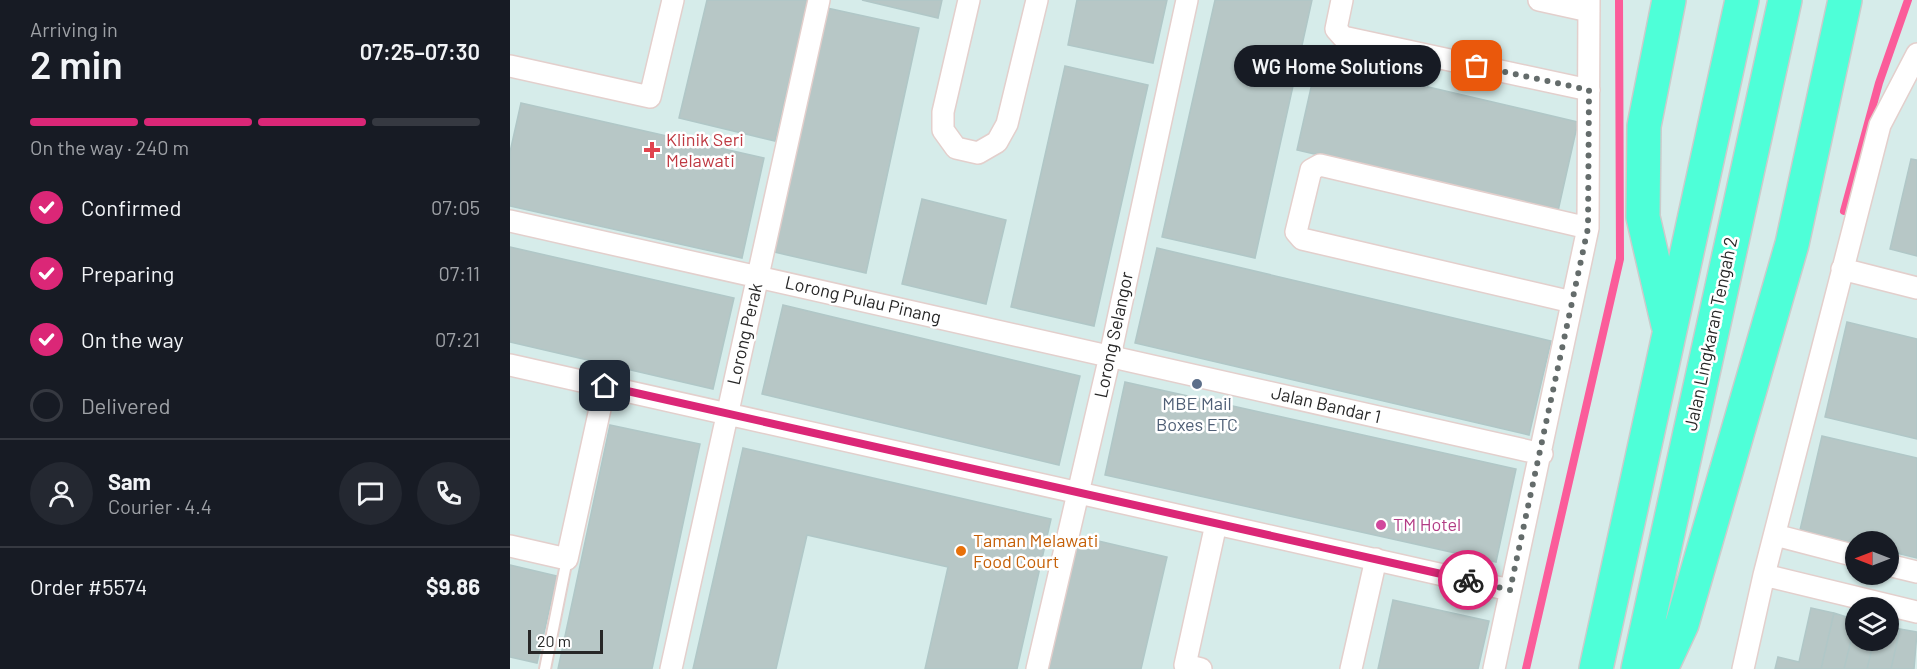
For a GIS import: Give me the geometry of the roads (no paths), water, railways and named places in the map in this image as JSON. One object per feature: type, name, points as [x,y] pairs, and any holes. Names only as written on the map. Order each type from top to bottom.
[{"type":"highway","points":[[1656,0],[1658,47]]},
{"type":"highway","points":[[1669,0],[1644,126],[1642,217],[1669,333]]},
{"type":"highway","points":[[1596,669],[1742,0]]},
{"type":"highway","name":"Jalan Lingkaran Tengah 2","points":[[1638,669],[1785,0]]},
{"type":"highway","points":[[1661,669],[1682,624],[1792,244],[1845,0]]},
{"type":"highway","points":[[1836,43],[1856,0]]},
{"type":"street","points":[[510,66],[650,97],[673,0]]},
{"type":"street","name":"Lorong Perak","points":[[671,669],[819,0]]},
{"type":"street","points":[[969,0],[943,112],[943,130],[956,148],[978,153],[997,142],[1007,124],[1037,0]]},
{"type":"street","name":"Lorong Selangor","points":[[1037,669],[1110,356],[1187,0]]},
{"type":"street","points":[[1342,0],[1336,29],[1343,38],[1589,90]]},
{"type":"street","points":[[1494,669],[1542,454],[1588,228],[1589,5],[1539,0]]},
{"type":"street","points":[[1743,669],[1764,575],[1880,125],[1917,54]]},
{"type":"street","points":[[1572,302],[1302,240],[1296,232],[1311,170],[1320,165],[1588,228]]},
{"type":"street","name":"Lorong Pulau Pinang","points":[[510,222],[1110,356]]},
{"type":"street","points":[[1842,269],[1917,288]]},
{"type":"street","name":"Jalan Bandar 1","points":[[1110,356],[1542,454]]},
{"type":"street","points":[[510,365],[1510,590]]},
{"type":"street","points":[[510,546],[567,559],[605,386]]},
{"type":"street","points":[[1188,668],[1216,524]]},
{"type":"street","points":[[1775,535],[1845,553]]},
{"type":"street","points":[[1351,669],[1376,559]]},
{"type":"street","points":[[1899,568],[1917,572]]},
{"type":"street","points":[[1764,575],[1917,612]]},
{"type":"lane","points":[[544,669],[567,559]]},
{"type":"waterway","points":[[1526,669],[1620,259],[1619,0]]},
{"type":"waterway","points":[[1844,211],[1879,83],[1908,0]]},
{"type":"place","name":"WG Home Solutions","points":[[1477,66]]},
{"type":"place","name":"Klinik Seri Melawati","points":[[652,150]]},
{"type":"place","name":"MBE Mail Boxes ETC","points":[[1197,384]]},
{"type":"place","name":"TM Hotel","points":[[1381,525]]},
{"type":"place","name":"Taman Melawati Food Court","points":[[961,551]]}]
